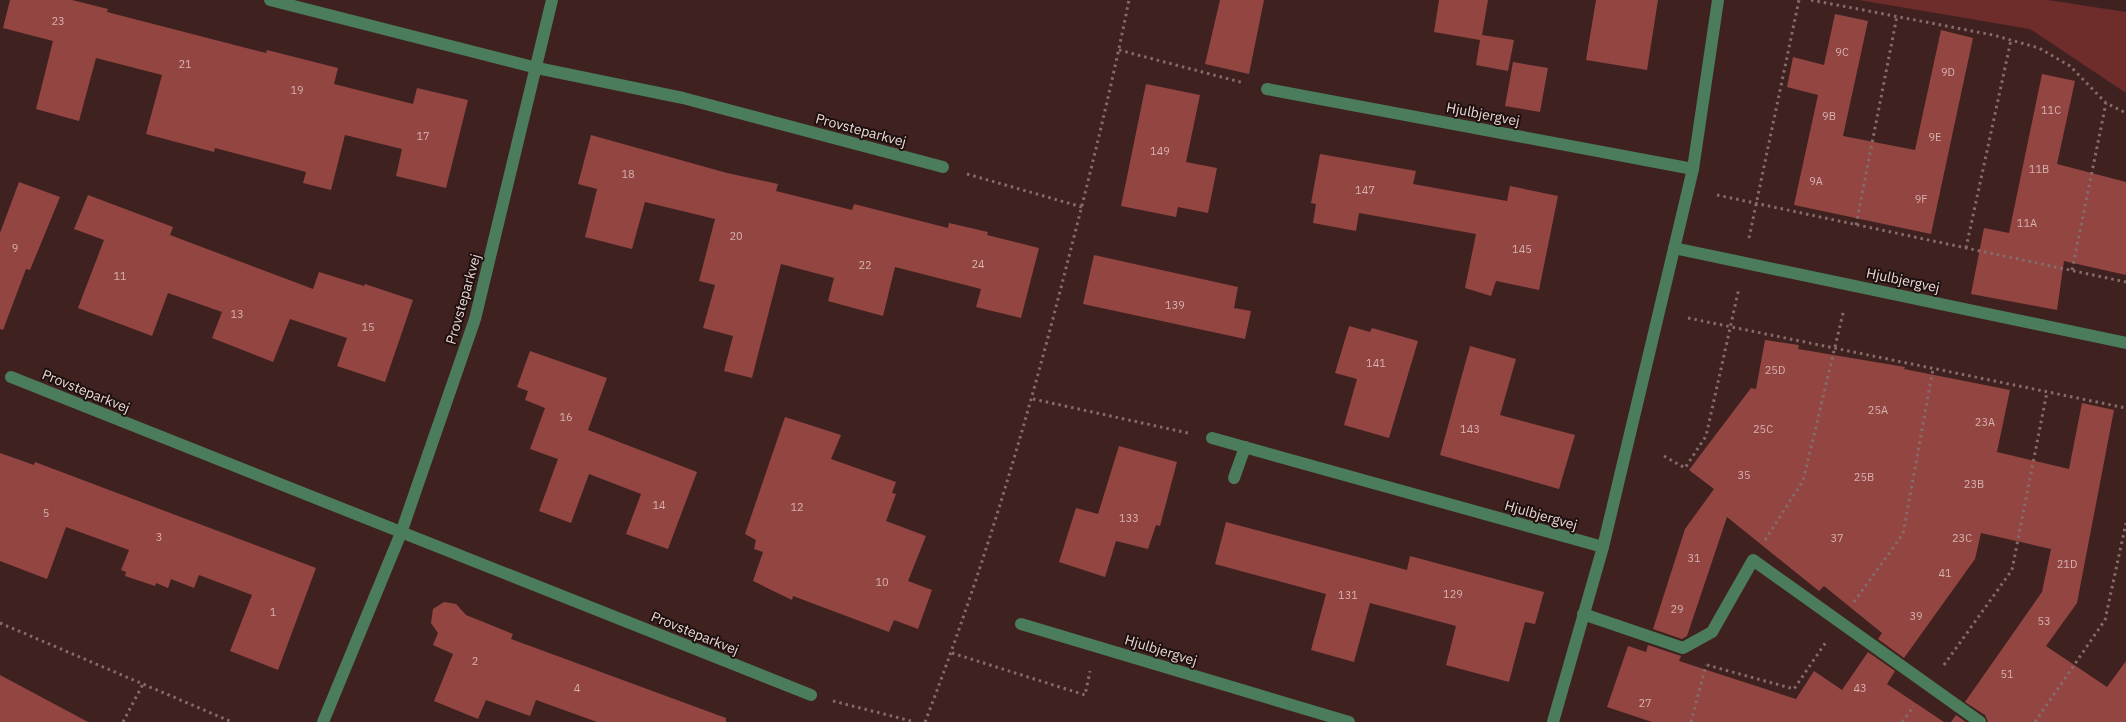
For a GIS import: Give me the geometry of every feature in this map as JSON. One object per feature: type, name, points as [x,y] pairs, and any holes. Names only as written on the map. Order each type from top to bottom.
[{"type":"street","name":"Provsteparkvej","points":[[270,0],[537,68],[683,98],[943,167]]},
{"type":"street","name":"Provsteparkvej","points":[[323,722],[401,533],[475,319],[552,0]]},
{"type":"street","points":[[1553,722],[1603,547],[1693,169],[1718,0]]},
{"type":"street","name":"Hjulbjergvej","points":[[1267,89],[1693,169]]},
{"type":"street","name":"Hjulbjergvej","points":[[1674,248],[2126,343]]},
{"type":"street","name":"Provsteparkvej","points":[[11,377],[810,695]]},
{"type":"street","name":"Hjulbjergvej","points":[[1212,438],[1603,547]]},
{"type":"street","points":[[1234,478],[1245,447]]},
{"type":"street","points":[[1583,614],[1683,648],[1712,632],[1752,560],[1980,722]]},
{"type":"street","name":"Hjulbjergvej","points":[[1021,624],[1349,722]]},
{"type":"path","points":[[925,722],[952,653],[1033,399],[1082,207],[1129,0]]},
{"type":"path","points":[[1811,0],[1897,16],[2011,40],[2039,48],[2070,66],[2106,102],[2126,113]]},
{"type":"path","points":[[1856,225],[1897,16]]},
{"type":"path","points":[[1966,248],[2011,40]]},
{"type":"path","points":[[1119,50],[1267,89]]},
{"type":"path","points":[[2072,270],[2106,102]]},
{"type":"path","points":[[943,167],[1082,207]]},
{"type":"path","points":[[1717,195],[2126,282]]},
{"type":"path","points":[[1752,560],[1803,480],[1850,284]]},
{"type":"path","points":[[1688,318],[2126,408]]},
{"type":"path","points":[[1683,648],[1707,665],[1794,689],[1903,534],[1933,369]]},
{"type":"path","points":[[1929,685],[2012,570],[2047,392]]},
{"type":"path","points":[[1033,399],[1212,438]]},
{"type":"path","points":[[2035,722],[2105,620],[2126,523]]},
{"type":"path","points":[[0,623],[232,722]]},
{"type":"path","points":[[952,653],[1085,695],[1095,647]]},
{"type":"path","points":[[1691,722],[1707,665]]},
{"type":"path","points":[[123,722],[143,684]]},
{"type":"path","points":[[810,695],[915,722]]},
{"type":"shaded area","points":[[1859,0],[2048,0],[2126,12],[2126,93],[2030,29]]},
{"type":"building","points":[[10,0],[72,0],[108,9],[107,12],[266,53],[267,50],[338,68],[334,84],[413,104],[417,88],[468,100],[446,188],[396,176],[402,149],[345,135],[331,190],[303,183],[306,172],[215,148],[214,152],[146,134],[162,75],[96,58],[79,121],[36,109],[53,41],[3,28]]},
{"type":"building","points":[[1220,0],[1264,0],[1249,74],[1205,64]]},
{"type":"building","points":[[1439,0],[1488,0],[1482,35],[1514,40],[1508,71],[1476,65],[1480,40],[1434,32]]},
{"type":"building","points":[[1596,0],[1658,0],[1647,70],[1586,60]]},
{"type":"building","points":[[1835,14],[1868,21],[1843,136],[1915,150],[1941,30],[1973,38],[1931,234],[1794,205],[1818,95],[1787,87],[1793,57],[1824,65]]},
{"type":"building","points":[[1513,62],[1548,68],[1540,112],[1505,106]]},
{"type":"building","points":[[2042,74],[2075,81],[2057,164],[2126,182],[2126,275],[2064,261],[2057,310],[1971,294],[1984,228],[2009,233]]},
{"type":"building","points":[[1146,84],[1200,95],[1186,162],[1217,168],[1208,213],[1178,207],[1176,217],[1121,206]]},
{"type":"building","points":[[591,135],[727,173],[778,184],[776,191],[852,210],[854,204],[948,228],[949,223],[988,232],[987,235],[1039,248],[1021,318],[976,307],[981,289],[895,267],[883,316],[828,301],[834,278],[781,264],[752,378],[724,371],[733,336],[703,328],[715,285],[699,281],[715,219],[645,202],[632,249],[585,237],[597,189],[578,184]]},
{"type":"building","points":[[1320,154],[1416,171],[1413,184],[1507,201],[1510,186],[1558,196],[1539,290],[1496,281],[1491,296],[1465,288],[1476,234],[1359,213],[1356,231],[1313,223],[1316,204],[1311,203]]},
{"type":"building","points":[[19,182],[60,197],[30,270],[26,269],[3,330],[0,329],[0,233]]},
{"type":"building","points":[[88,195],[173,227],[170,235],[313,289],[319,272],[364,286],[365,284],[413,300],[385,382],[337,366],[347,338],[290,319],[273,362],[212,338],[222,312],[168,293],[152,336],[78,308],[104,240],[74,229]]},
{"type":"building","points":[[1094,255],[1238,287],[1234,308],[1251,311],[1245,339],[1083,304]]},
{"type":"building","points":[[1349,326],[1370,332],[1372,328],[1418,341],[1389,438],[1344,425],[1357,379],[1335,373]]},
{"type":"building","points":[[1765,340],[1799,345],[1798,349],[1905,367],[1904,369],[2010,390],[1997,452],[2069,469],[2082,403],[2114,410],[2077,603],[2046,646],[2107,687],[2126,661],[2126,722],[1988,722],[1985,715],[1965,702],[2042,592],[2051,549],[1981,533],[1975,559],[1904,658],[1878,639],[1882,633],[1824,586],[1819,591],[1727,517],[1687,636],[1682,639],[1653,629],[1685,529],[1714,489],[1689,470],[1751,388],[1756,389]]},
{"type":"building","points":[[1470,346],[1516,359],[1500,415],[1575,435],[1559,489],[1440,455]]},
{"type":"building","points":[[530,351],[607,378],[588,430],[697,472],[668,549],[626,534],[641,494],[589,474],[571,523],[539,511],[558,459],[530,449],[545,408],[525,400],[528,391],[517,387]]},
{"type":"building","points":[[785,417],[841,435],[831,459],[896,482],[892,493],[896,494],[886,521],[926,536],[908,581],[932,590],[918,629],[894,620],[889,632],[793,596],[792,600],[753,581],[763,552],[754,549],[756,540],[745,534]]},
{"type":"building","points":[[1119,446],[1177,462],[1160,526],[1156,525],[1148,549],[1116,541],[1105,577],[1059,562],[1076,508],[1098,514]]},
{"type":"building","points":[[0,453],[34,465],[35,462],[316,568],[278,670],[230,651],[252,595],[199,575],[194,588],[171,579],[168,588],[156,583],[155,586],[125,576],[126,572],[121,570],[129,550],[66,527],[47,579],[0,561]]},
{"type":"building","points":[[1226,522],[1407,570],[1410,556],[1544,592],[1535,624],[1525,622],[1509,682],[1446,665],[1456,626],[1370,603],[1354,662],[1311,650],[1326,594],[1215,564]]},
{"type":"building","points":[[444,602],[456,604],[466,615],[513,634],[511,639],[726,718],[726,722],[597,722],[536,700],[530,716],[486,700],[478,719],[434,701],[453,654],[433,645],[438,633],[431,623],[433,609]]},
{"type":"building","points":[[1648,645],[1681,656],[1679,661],[1796,699],[1814,671],[1842,690],[1868,652],[1895,671],[1887,684],[1944,722],[1652,722],[1607,707],[1628,646],[1646,652]]},
{"type":"building","points":[[0,675],[88,722],[0,722]]},
{"type":"building","points":[[1956,715],[1966,722],[1951,722]]}]
